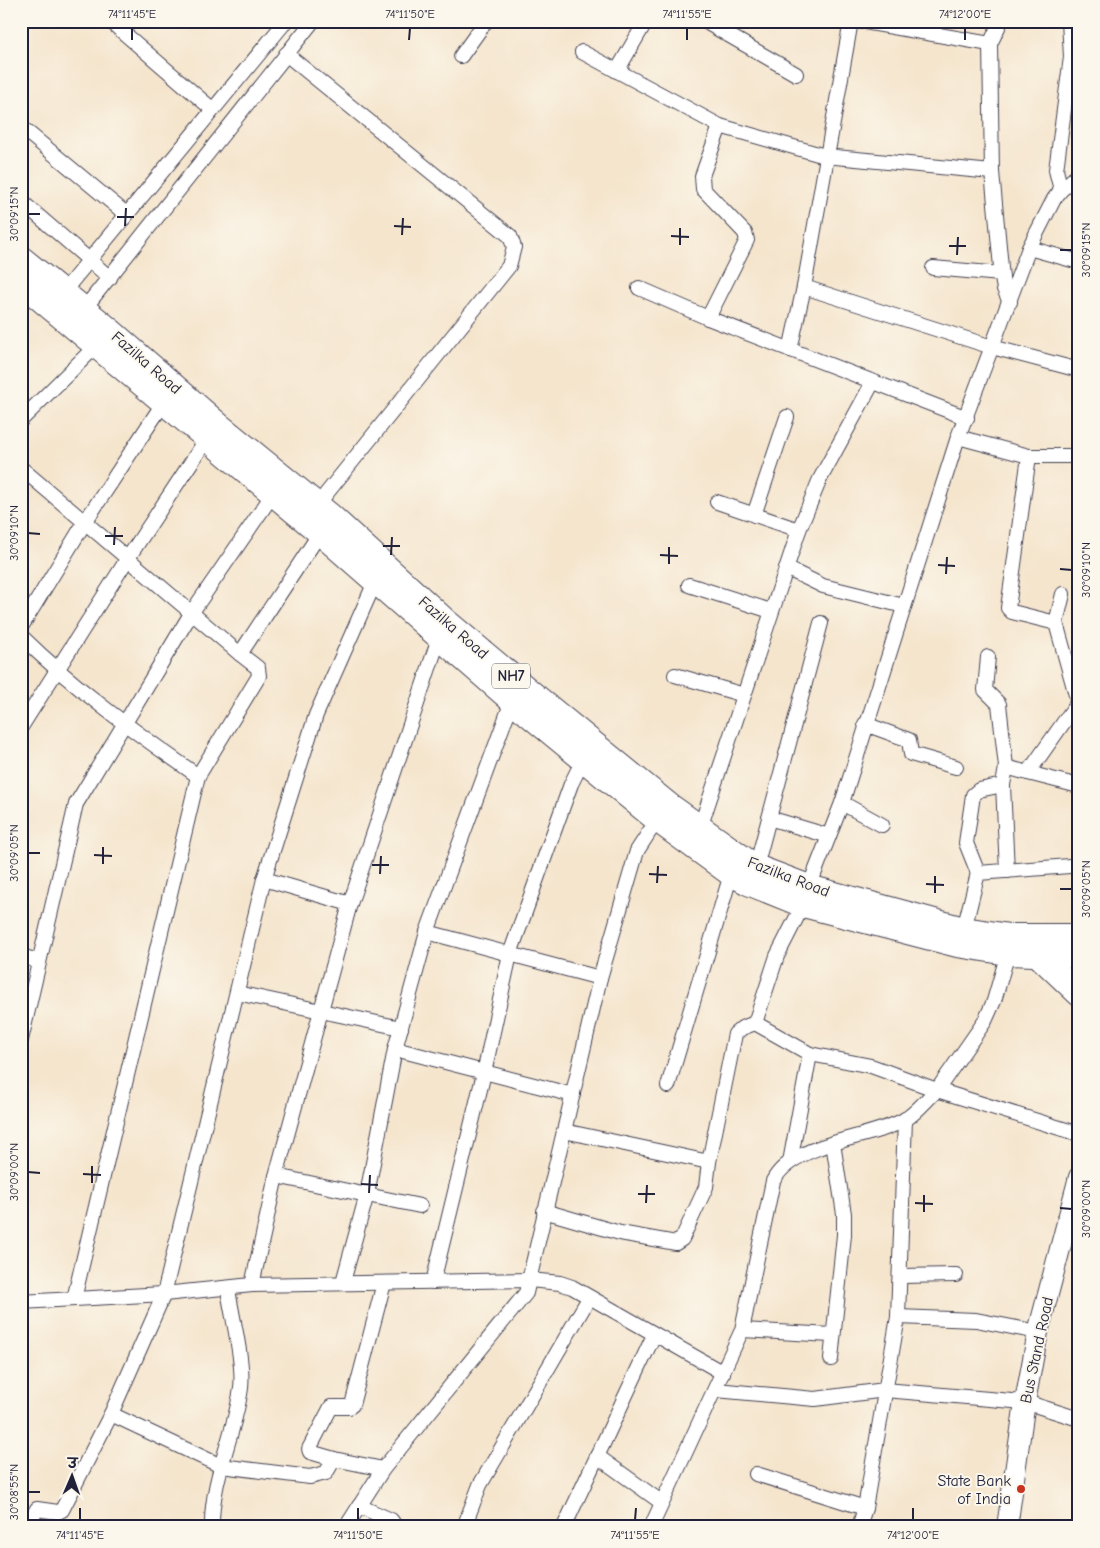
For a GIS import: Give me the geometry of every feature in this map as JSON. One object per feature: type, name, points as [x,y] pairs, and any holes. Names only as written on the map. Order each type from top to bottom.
[{"type":"highway","name":"Fazilka Road","points":[[21,258],[56,300],[318,519],[700,828],[756,867],[806,896],[957,945],[1008,953],[1079,956]]},
{"type":"highway","name":"Fazilka Road","points":[[21,283],[56,300]]},
{"type":"highway","name":"Fazilka Road","points":[[77,317],[97,345],[206,440],[273,494],[318,519],[375,582],[512,701],[657,820],[731,874],[748,883],[964,929],[1009,936],[1079,936]]},
{"type":"highway","points":[[1038,955],[1079,994]]},
{"type":"main road","name":"Bus Stand Road","points":[[1007,1527],[1025,1402],[1038,1332],[1079,1176]]},
{"type":"street","points":[[110,21],[212,109]]},
{"type":"street","points":[[56,300],[286,21]]},
{"type":"street","points":[[77,317],[313,21]]},
{"type":"street","points":[[461,56],[486,21]]},
{"type":"street","points":[[617,72],[646,21]]},
{"type":"street","points":[[704,21],[796,74]]},
{"type":"street","points":[[790,350],[804,287],[825,156],[850,21]]},
{"type":"street","points":[[859,21],[990,44]]},
{"type":"street","points":[[1001,21],[990,44],[992,172],[1001,274],[1004,289],[1010,302]]},
{"type":"street","points":[[1061,190],[1056,170],[1071,57],[1069,21]]},
{"type":"street","points":[[582,52],[720,126],[825,156],[992,172]]},
{"type":"street","points":[[240,654],[318,519],[510,266],[514,247],[510,236],[286,54]]},
{"type":"street","points":[[708,318],[747,240],[745,233],[703,189],[702,176],[720,126]]},
{"type":"street","points":[[21,127],[126,214]]},
{"type":"street","points":[[754,1024],[778,956],[806,896],[842,803],[865,724],[958,437],[968,418],[1029,248],[1061,190],[1079,174]]},
{"type":"street","points":[[21,201],[110,278]]},
{"type":"street","points":[[1029,248],[1079,262]]},
{"type":"street","points":[[933,268],[1001,274]]},
{"type":"street","points":[[804,287],[992,347],[1079,370]]},
{"type":"street","points":[[640,288],[708,318],[968,418]]},
{"type":"street","points":[[21,420],[97,345]]},
{"type":"street","points":[[700,828],[799,530],[820,479],[873,382]]},
{"type":"street","points":[[21,626],[85,522],[164,402]]},
{"type":"street","points":[[754,515],[787,416]]},
{"type":"street","points":[[958,437],[1029,456],[1079,456]]},
{"type":"street","points":[[21,727],[128,558],[206,440]]},
{"type":"street","points":[[1029,456],[1008,608],[1012,612],[1056,623]]},
{"type":"street","points":[[21,468],[258,668],[259,676],[198,776],[74,1299]]},
{"type":"street","points":[[21,1040],[76,804],[192,612],[273,494]]},
{"type":"street","points":[[717,502],[799,530]]},
{"type":"street","points":[[786,568],[823,586],[904,606]]},
{"type":"street","points":[[27,1527],[37,1508],[58,1512],[62,1510],[111,1414],[164,1294],[264,879],[316,715],[375,582]]},
{"type":"street","points":[[690,585],[771,611]]},
{"type":"street","points":[[1028,773],[1078,702],[1056,623],[1064,594]]},
{"type":"street","points":[[756,867],[821,623]]},
{"type":"street","points":[[21,636],[56,670],[124,725],[198,776]]},
{"type":"street","points":[[252,1285],[276,1176],[350,904],[440,638]]},
{"type":"street","points":[[988,657],[985,690],[999,704],[1006,766],[1003,785],[1007,872]]},
{"type":"street","points":[[675,675],[744,695]]},
{"type":"street","points":[[343,1282],[366,1194],[395,1049],[427,932],[512,701]]},
{"type":"street","points":[[865,724],[909,740],[911,754],[956,767]]},
{"type":"street","points":[[433,1282],[484,1073],[510,954],[571,784],[583,760]]},
{"type":"street","points":[[1006,766],[1079,786]]},
{"type":"street","points":[[964,929],[978,874],[966,843],[974,795],[979,790],[1003,785]]},
{"type":"street","points":[[842,803],[882,824]]},
{"type":"street","points":[[769,818],[829,836]]},
{"type":"street","points":[[346,1527],[383,1469],[520,1303],[530,1280],[544,1212],[600,978],[637,851],[657,820]]},
{"type":"street","points":[[978,874],[1070,866]]},
{"type":"street","points":[[668,1086],[731,874]]},
{"type":"street","points":[[264,879],[350,904]]},
{"type":"street","points":[[427,932],[600,978]]},
{"type":"street","points":[[651,1527],[661,1502],[716,1390],[742,1330],[773,1181],[781,1168],[790,1162],[833,1143],[905,1119],[937,1090],[985,1021],[994,1001],[1008,953]]},
{"type":"street","points":[[21,956],[38,961]]},
{"type":"street","points":[[237,992],[401,1028]]},
{"type":"street","points":[[544,1212],[620,1234],[676,1242],[682,1239],[706,1188],[709,1162],[735,1034],[742,1028],[754,1024],[810,1054],[871,1066],[937,1090],[1079,1134]]},
{"type":"street","points":[[395,1049],[573,1095]]},
{"type":"street","points":[[790,1162],[810,1054]]},
{"type":"street","points":[[859,1527],[865,1508],[898,1318],[901,1276],[905,1119]]},
{"type":"street","points":[[564,1131],[709,1162]]},
{"type":"street","points":[[831,1359],[832,1335],[844,1235],[844,1214],[833,1143]]},
{"type":"street","points":[[276,1176],[420,1206]]},
{"type":"street","points":[[901,1276],[956,1275]]},
{"type":"street","points":[[21,1302],[164,1294],[228,1289],[252,1285],[530,1280],[560,1283],[572,1287],[723,1373]]},
{"type":"street","points":[[383,1469],[334,1459],[310,1452],[309,1449],[331,1407],[349,1407],[352,1405],[384,1282]]},
{"type":"street","points":[[212,1527],[221,1466],[241,1380],[228,1289]]},
{"type":"street","points":[[464,1527],[480,1485],[589,1298]]},
{"type":"street","points":[[898,1318],[976,1320],[1038,1332]]},
{"type":"street","points":[[742,1330],[832,1335]]},
{"type":"street","points":[[564,1527],[654,1335]]},
{"type":"street","points":[[716,1390],[815,1398],[885,1390],[1025,1402],[1079,1419]]},
{"type":"street","points":[[111,1414],[221,1466],[310,1477],[326,1473],[334,1459]]},
{"type":"street","points":[[597,1456],[661,1502]]},
{"type":"street","points":[[756,1474],[865,1508]]},
{"type":"street","points":[[359,1506],[391,1520],[396,1527]]},
{"type":"place","name":"State Bank of India","points":[[1021,1489]]}]
